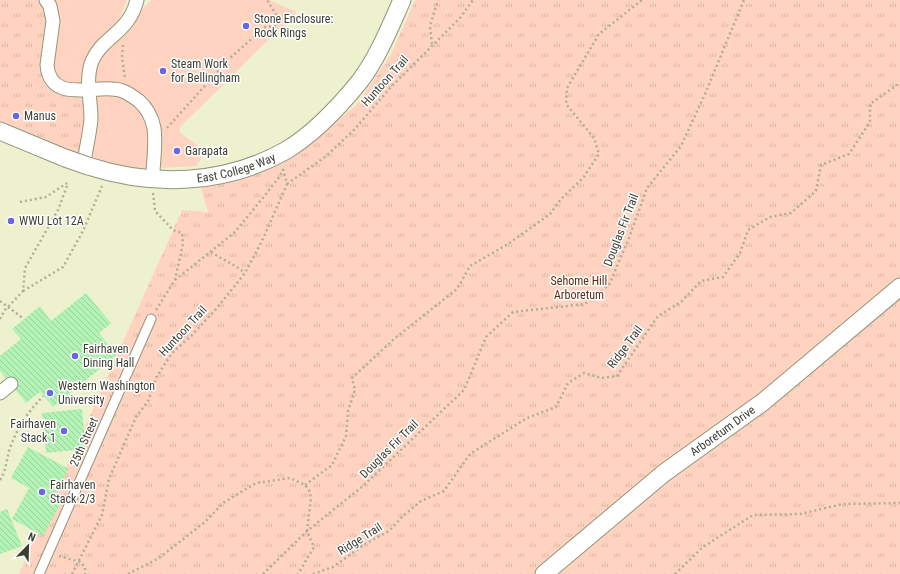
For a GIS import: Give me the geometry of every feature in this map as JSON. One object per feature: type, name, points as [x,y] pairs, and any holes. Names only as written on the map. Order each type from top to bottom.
[{"type":"street","points":[[46,0],[50,6],[53,21],[47,65],[48,72],[60,88],[68,90],[113,88],[128,94],[144,105],[150,115],[154,127],[155,142],[153,171]]},
{"type":"street","points":[[86,161],[91,119],[89,74],[96,53],[124,27],[134,11],[138,0]]},
{"type":"street","name":"East College Way","points":[[0,131],[65,158],[86,161],[106,172],[153,180],[199,179],[244,168],[285,151],[325,120],[361,80],[381,45],[402,0]]},
{"type":"street","name":"Arboretum Drive","points":[[544,574],[664,473],[763,402],[900,287]]},
{"type":"street","points":[[0,392],[11,384]]},
{"type":"lane","name":"25th Street","points":[[39,574],[151,319]]},
{"type":"path","points":[[155,142],[229,59],[265,27],[277,26],[279,19],[268,2],[269,0]]},
{"type":"path","points":[[432,44],[430,26],[438,0]]},
{"type":"path","name":"Huntoon Trail","points":[[72,574],[77,561],[102,515],[109,479],[136,417],[148,401],[156,376],[172,353],[212,313],[245,273],[262,241],[287,184],[325,157],[354,130],[391,87],[432,44],[460,18],[473,0]]},
{"type":"path","points":[[305,485],[332,465],[346,436],[348,411],[355,390],[352,378],[394,339],[457,289],[470,266],[508,244],[550,214],[561,199],[583,178],[599,154],[594,138],[566,104],[567,88],[599,34],[642,0]]},
{"type":"path","name":"Douglas Fir Trail","points":[[263,574],[307,531],[364,486],[464,390],[486,337],[513,312],[585,304],[609,285],[629,238],[647,188],[681,146],[705,94],[744,0]]},
{"type":"path","points":[[124,27],[122,57],[128,94]]},
{"type":"path","name":"Ridge Trail","points":[[313,574],[333,567],[365,544],[389,531],[402,517],[421,501],[444,491],[470,454],[527,418],[556,407],[568,383],[584,373],[602,378],[617,376],[658,316],[681,302],[701,281],[723,277],[740,253],[748,230],[770,217],[791,213],[816,191],[821,165],[849,154],[870,122],[870,104],[900,83]]},
{"type":"path","points":[[285,151],[283,169],[287,184]]},
{"type":"path","points":[[175,280],[234,233],[271,188],[283,169]]},
{"type":"path","points":[[0,319],[9,306],[23,291],[63,267],[83,232],[100,194],[106,172]]},
{"type":"path","points":[[20,202],[46,197],[68,183],[58,210],[25,268],[23,291]]},
{"type":"path","points":[[151,319],[175,280],[183,244],[182,233],[173,230],[155,211],[152,188]]},
{"type":"path","points":[[211,252],[224,260],[233,263],[245,273]]},
{"type":"path","points":[[0,300],[24,319]]},
{"type":"path","points":[[0,480],[6,471],[9,450],[24,417],[43,396]]},
{"type":"path","points":[[128,574],[159,558],[205,522],[223,503],[256,483],[290,478],[305,485],[310,490],[311,498],[307,531],[314,548],[298,574]]},
{"type":"path","points":[[675,574],[703,547],[753,515],[800,514],[843,504],[900,503]]},
{"type":"path","points":[[48,553],[77,561],[85,567],[85,574]]},
{"type":"shaded area","name":"Western Washington University","points":[[0,0],[415,0],[391,54],[357,104],[305,149],[202,188],[208,212],[182,210],[19,574],[0,574]]},
{"type":"green space","points":[[0,0],[41,0],[49,11],[46,77],[83,93],[87,119],[81,152],[77,153],[0,121]]},
{"type":"green space","points":[[50,0],[127,0],[120,17],[122,23],[85,83],[69,86],[53,75]]},
{"type":"green space","points":[[151,0],[269,0],[297,12],[180,127],[180,133],[194,143],[203,152],[200,161],[196,166],[162,168],[160,166],[150,107],[94,84],[97,58]]},
{"type":"green space","name":"Sehome Hill Arboretum","points":[[415,0],[900,0],[900,574],[19,574],[182,210],[208,212],[201,188],[305,149],[357,104],[391,54]]},
{"type":"green space","points":[[94,93],[130,97],[148,119],[150,166],[146,170],[116,165],[90,156]]},
{"type":"building","points":[[86,293],[111,323],[99,333],[117,355],[53,407],[40,392],[26,403],[0,371],[0,356],[21,339],[12,329],[40,306],[51,321]]},
{"type":"building","name":"Fairhaven Stack 1","points":[[82,409],[86,449],[46,453],[42,413]]},
{"type":"building","name":"Fairhaven Stack 2/3","points":[[28,447],[69,469],[54,496],[62,501],[43,536],[12,519],[29,488],[11,478]]},
{"type":"building","points":[[7,509],[22,546],[0,554],[0,512]]},
{"type":"place","name":"Stone Enclosure: Rock Rings","points":[[246,26]]},
{"type":"place","name":"Steam Work for Bellingham","points":[[163,71]]},
{"type":"place","name":"Manus","points":[[16,116]]},
{"type":"place","name":"Garapata","points":[[177,151]]},
{"type":"place","name":"WWU Lot 12A","points":[[11,221]]},
{"type":"place","name":"Fairhaven Dining Hall","points":[[75,356]]},
{"type":"place","name":"Western Washington University","points":[[50,393]]},
{"type":"place","name":"Fairhaven Stack 1","points":[[64,431]]},
{"type":"place","name":"Fairhaven Stack 2/3","points":[[42,492]]}]
